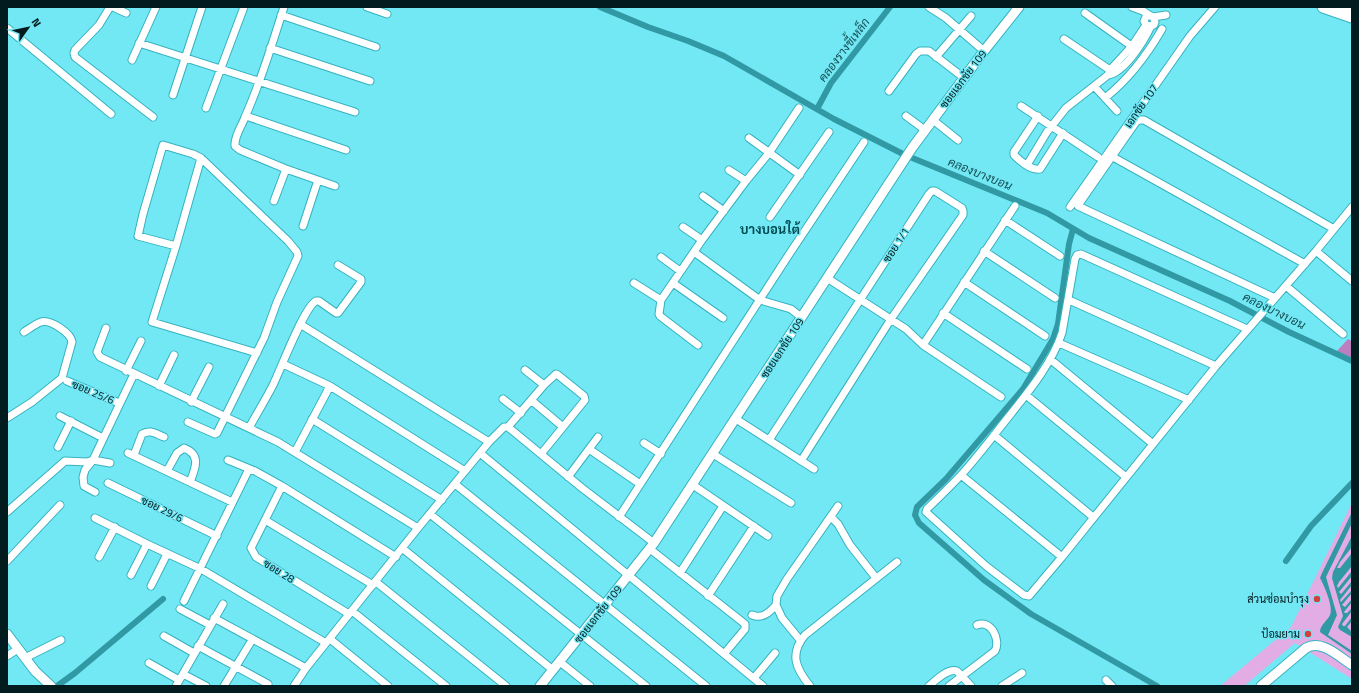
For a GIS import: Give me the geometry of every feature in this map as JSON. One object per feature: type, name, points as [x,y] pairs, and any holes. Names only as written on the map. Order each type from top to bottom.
[{"type":"main road","points":[[1323,7],[1352,17]]},
{"type":"main road","points":[[1348,7],[1352,8]]},
{"type":"street","points":[[126,13],[111,7],[99,25],[76,50],[74,53],[75,57],[154,117]]},
{"type":"street","points":[[132,60],[156,7]]},
{"type":"street","points":[[173,95],[184,57],[202,7]]},
{"type":"street","points":[[206,108],[244,7]]},
{"type":"street","points":[[284,7],[246,116],[234,141],[235,146],[240,150],[286,169],[335,186]]},
{"type":"street","points":[[367,7],[387,14]]},
{"type":"street","points":[[929,7],[960,29],[984,51]]},
{"type":"street","name":"ซอยเอกชัย 109","points":[[540,686],[652,546],[912,148],[984,51],[1019,7]]},
{"type":"street","points":[[1132,7],[1151,16]]},
{"type":"street","name":"เอกชัย 107","points":[[1070,207],[1190,36],[1215,7]]},
{"type":"street","points":[[1085,13],[1135,48]]},
{"type":"street","points":[[281,15],[376,47]]},
{"type":"street","points":[[1027,165],[1052,125],[1073,102],[1111,73],[1135,48],[1148,26],[1144,21],[1146,17],[1166,15]]},
{"type":"street","points":[[936,57],[971,16]]},
{"type":"street","points":[[7,28],[111,114]]},
{"type":"street","points":[[1105,98],[1134,71],[1162,29]]},
{"type":"street","points":[[1064,39],[1111,73]]},
{"type":"street","points":[[140,43],[355,112]]},
{"type":"street","points":[[270,48],[370,81]]},
{"type":"street","points":[[888,91],[916,54],[920,51],[929,51],[964,78]]},
{"type":"street","points":[[1094,86],[1117,111]]},
{"type":"street","points":[[1021,106],[1052,125],[1098,157]]},
{"type":"street","points":[[698,345],[660,316],[661,300],[702,240],[769,153],[799,108]]},
{"type":"street","points":[[246,116],[346,150]]},
{"type":"street","points":[[906,116],[925,130]]},
{"type":"street","points":[[1038,116],[1014,152],[1014,155],[1027,165],[1035,170],[1040,169],[1063,133]]},
{"type":"street","points":[[933,120],[958,140]]},
{"type":"street","points":[[1275,298],[1078,206],[1136,122],[1144,120],[1334,229]]},
{"type":"street","points":[[770,218],[830,132]]},
{"type":"street","points":[[749,138],[800,175]]},
{"type":"street","points":[[619,517],[864,142]]},
{"type":"street","points":[[176,246],[138,236],[163,146],[193,154],[201,158],[298,252],[298,256],[277,302],[264,338],[217,433],[215,434],[188,422]]},
{"type":"street","points":[[1113,157],[1305,264]]},
{"type":"street","points":[[201,158],[176,246],[152,322],[257,353]]},
{"type":"street","points":[[274,202],[286,169]]},
{"type":"street","points":[[730,170],[746,181]]},
{"type":"street","points":[[303,226],[318,180]]},
{"type":"street","name":"ซอย 1/1","points":[[769,440],[929,194],[932,191],[935,192],[962,208],[964,211],[963,214],[891,319]]},
{"type":"street","points":[[703,196],[724,211]]},
{"type":"street","points":[[923,345],[1015,206]]},
{"type":"street","points":[[1249,326],[1081,254],[1077,255],[1075,259],[1062,333],[1059,343],[1050,360],[994,435],[961,475],[927,509],[926,512],[986,566],[1024,595],[1029,596],[1249,326],[1265,310],[1334,229],[1349,216],[1352,207]]},
{"type":"street","points":[[1005,220],[1060,256]]},
{"type":"street","points":[[683,227],[702,240]]},
{"type":"street","points":[[984,251],[1055,298]]},
{"type":"street","points":[[1316,251],[1352,281]]},
{"type":"street","points":[[694,252],[760,300],[791,309],[802,317]]},
{"type":"street","points":[[661,257],[680,271]]},
{"type":"street","points":[[249,428],[283,364],[307,310],[313,302],[319,301],[337,313],[340,312],[361,282],[360,279],[338,265]]},
{"type":"street","points":[[827,278],[906,329],[923,345],[1001,397]]},
{"type":"street","points":[[964,282],[1045,336]]},
{"type":"street","points":[[634,283],[661,300]]},
{"type":"street","points":[[673,283],[723,318]]},
{"type":"street","points":[[1286,286],[1343,334]]},
{"type":"street","points":[[1069,300],[1216,366]]},
{"type":"street","points":[[943,313],[1027,369]]},
{"type":"street","points":[[802,461],[891,319]]},
{"type":"street","points":[[7,418],[32,402],[62,378],[72,342],[72,338],[65,331],[46,322],[42,322],[24,332]]},
{"type":"street","points":[[300,324],[489,442]]},
{"type":"street","points":[[106,328],[97,352],[98,355],[126,371],[224,418],[249,428],[295,452],[418,528]]},
{"type":"street","points":[[126,371],[141,340]]},
{"type":"street","points":[[1059,343],[1189,400]]},
{"type":"street","points":[[159,386],[174,355]]},
{"type":"street","points":[[1050,360],[1153,444]]},
{"type":"street","points":[[283,364],[330,386],[465,471]]},
{"type":"street","points":[[191,402],[209,367]]},
{"type":"street","points":[[525,370],[544,385]]},
{"type":"street","points":[[95,492],[85,488],[83,481],[85,470],[92,460],[134,374]]},
{"type":"street","points":[[294,686],[306,668],[375,584],[418,528],[500,429],[508,427],[544,385],[554,375],[558,374],[586,398],[541,454]]},
{"type":"street","name":"ซอย 25/6","points":[[67,381],[119,403]]},
{"type":"street","points":[[295,452],[330,386]]},
{"type":"street","points":[[1026,394],[1126,477]]},
{"type":"street","points":[[503,399],[521,413]]},
{"type":"street","points":[[531,400],[563,427]]},
{"type":"street","points":[[60,416],[103,438]]},
{"type":"street","points":[[312,419],[442,500]]},
{"type":"street","points":[[736,419],[814,469]]},
{"type":"street","points":[[58,447],[71,421]]},
{"type":"street","points":[[508,427],[619,517],[680,573],[745,624],[745,629],[724,654]]},
{"type":"street","points":[[164,437],[151,432],[142,434],[131,454],[232,502]]},
{"type":"street","points":[[994,435],[1093,517]]},
{"type":"street","points":[[568,477],[598,437]]},
{"type":"street","points":[[644,442],[661,454]]},
{"type":"street","points":[[167,471],[177,453],[184,448],[196,460],[197,465],[190,482]]},
{"type":"street","points":[[589,449],[640,484]]},
{"type":"street","points":[[480,453],[763,686]]},
{"type":"street","points":[[713,454],[791,503]]},
{"type":"street","points":[[7,512],[65,461],[87,462],[92,460],[110,463]]},
{"type":"street","points":[[228,460],[282,486],[396,557]]},
{"type":"street","points":[[184,601],[249,469]]},
{"type":"street","points":[[961,475],[1062,557]]},
{"type":"street","name":"ซอย 29/6","points":[[108,483],[217,536]]},
{"type":"street","points":[[455,484],[706,686]]},
{"type":"street","points":[[693,485],[768,536]]},
{"type":"street","name":"ซอย 28","points":[[282,486],[251,548],[256,557],[351,613]]},
{"type":"street","points":[[7,561],[60,505]]},
{"type":"street","points":[[680,573],[724,506]]},
{"type":"street","points":[[800,640],[782,618],[776,605],[777,596],[838,506]]},
{"type":"street","points":[[430,514],[646,686]]},
{"type":"street","points":[[831,517],[838,524],[850,545],[876,578]]},
{"type":"street","points":[[95,518],[201,569],[250,596],[328,641],[388,686]]},
{"type":"street","points":[[265,520],[375,584],[506,686]]},
{"type":"street","points":[[708,596],[754,526]]},
{"type":"street","points":[[99,557],[115,527]]},
{"type":"street","points":[[131,575],[147,544]]},
{"type":"street","points":[[402,548],[554,670]]},
{"type":"street","points":[[151,586],[168,554]]},
{"type":"street","points":[[810,686],[795,663],[796,649],[800,640],[897,562]]},
{"type":"street","points":[[180,680],[223,604]]},
{"type":"street","points":[[752,615],[760,617],[770,612],[776,605]]},
{"type":"street","points":[[180,609],[210,625]]},
{"type":"street","points":[[351,613],[446,686]]},
{"type":"street","points":[[214,618],[306,668]]},
{"type":"street","points":[[949,686],[997,648],[996,636],[993,630],[988,625],[982,623],[977,625]]},
{"type":"street","points":[[7,634],[42,679],[51,686]]},
{"type":"street","points":[[164,636],[194,653]]},
{"type":"street","points":[[25,658],[61,640]]},
{"type":"street","points":[[224,686],[252,640]]},
{"type":"street","points":[[1261,686],[1311,645],[1323,646],[1352,665]]},
{"type":"street","points":[[198,646],[268,684]]},
{"type":"street","points":[[7,656],[18,649]]},
{"type":"street","points":[[754,678],[775,653]]},
{"type":"street","points":[[560,662],[590,686]]},
{"type":"street","points":[[149,663],[180,680],[206,686]]},
{"type":"street","points":[[929,686],[952,670],[957,671],[963,676],[971,686]]},
{"type":"street","points":[[1002,686],[1022,673]]},
{"type":"street","points":[[1106,680],[1112,686]]},
{"type":"shaded area","points":[[1348,339],[1352,341],[1352,358],[1337,351]]},
{"type":"shaded area","points":[[1352,503],[1352,679],[1295,643],[1244,686],[1220,686],[1291,627]]},
{"type":"water","points":[[1352,512],[1352,523],[1326,577],[1337,615],[1328,635],[1352,651],[1352,654],[1320,632],[1321,627],[1330,615],[1331,607],[1320,578]]},
{"type":"water","points":[[1352,536],[1352,547],[1337,568],[1340,568],[1352,553],[1352,566],[1337,586],[1338,588],[1352,571],[1352,576],[1339,592],[1341,594],[1352,581],[1352,585],[1340,600],[1341,602],[1352,590],[1352,593],[1342,605],[1345,607],[1352,599],[1352,602],[1344,612],[1347,613],[1352,608],[1352,611],[1342,624],[1345,626],[1352,617],[1352,621],[1347,627],[1352,632],[1352,637],[1340,630],[1338,627],[1343,616],[1332,578],[1333,572]]},
{"type":"waterway","name":"คลองบางบอน","points":[[600,7],[724,56],[834,119],[905,155],[1047,213],[1089,238],[1230,301],[1289,332],[1352,361]]},
{"type":"waterway","name":"คลองรางขี้เหล็ก","points":[[817,109],[831,83],[890,7]]},
{"type":"waterway","points":[[1073,229],[1069,244],[1058,324],[1053,339],[1023,389],[946,479],[917,507],[915,515],[919,523],[984,580],[1031,614],[1157,686]]},
{"type":"waterway","points":[[1286,561],[1311,526],[1352,483]]},
{"type":"waterway","points":[[57,686],[75,673],[163,599]]},
{"type":"place","name":"ส่วนซ่อมบำรุง","points":[[1317,599]]},
{"type":"place","name":"ป้อมยาม","points":[[1308,634]]},
{"type":"district","name":"บางบอนใต้","points":[[770,229]]}]
